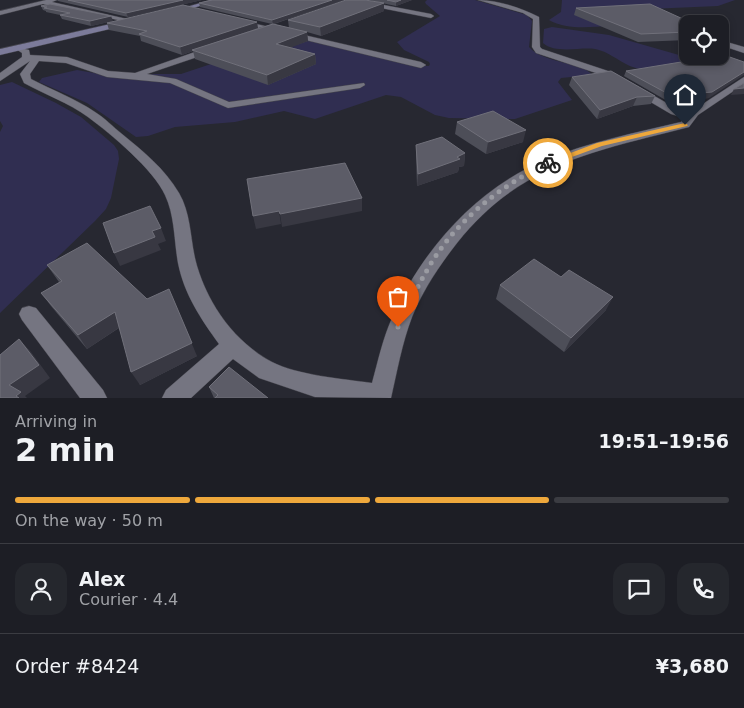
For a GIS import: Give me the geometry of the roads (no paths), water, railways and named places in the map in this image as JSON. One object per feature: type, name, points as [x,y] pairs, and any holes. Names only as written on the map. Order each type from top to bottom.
[{"type":"street","points":[[0,13],[55,0]]},
{"type":"street","points":[[162,14],[218,0]]},
{"type":"street","points":[[481,0],[525,12],[538,18],[536,47],[539,51],[611,75],[675,112],[691,117]]},
{"type":"street","points":[[353,1],[431,16]]},
{"type":"street","points":[[45,3],[136,20]]},
{"type":"street","points":[[186,8],[202,12]]},
{"type":"street","points":[[228,18],[421,65]]},
{"type":"street","points":[[0,52],[136,20]]},
{"type":"street","points":[[254,35],[290,22]]},
{"type":"street","points":[[729,45],[744,50]]},
{"type":"street","points":[[133,76],[217,47]]},
{"type":"street","points":[[16,48],[26,52],[31,58]]},
{"type":"street","points":[[31,58],[25,74],[26,81],[91,114],[149,163],[162,178],[173,196],[180,219],[187,262],[193,284],[204,307],[232,346],[267,371],[315,386],[380,397],[398,327],[427,270],[458,228],[490,197],[525,174],[561,157],[600,145],[685,125],[691,117],[744,80]]},
{"type":"street","points":[[0,78],[31,58],[67,60],[94,71],[173,81],[228,105],[360,85]]},
{"type":"street","points":[[29,314],[95,398]]},
{"type":"street","points":[[174,398],[232,346]]}]
